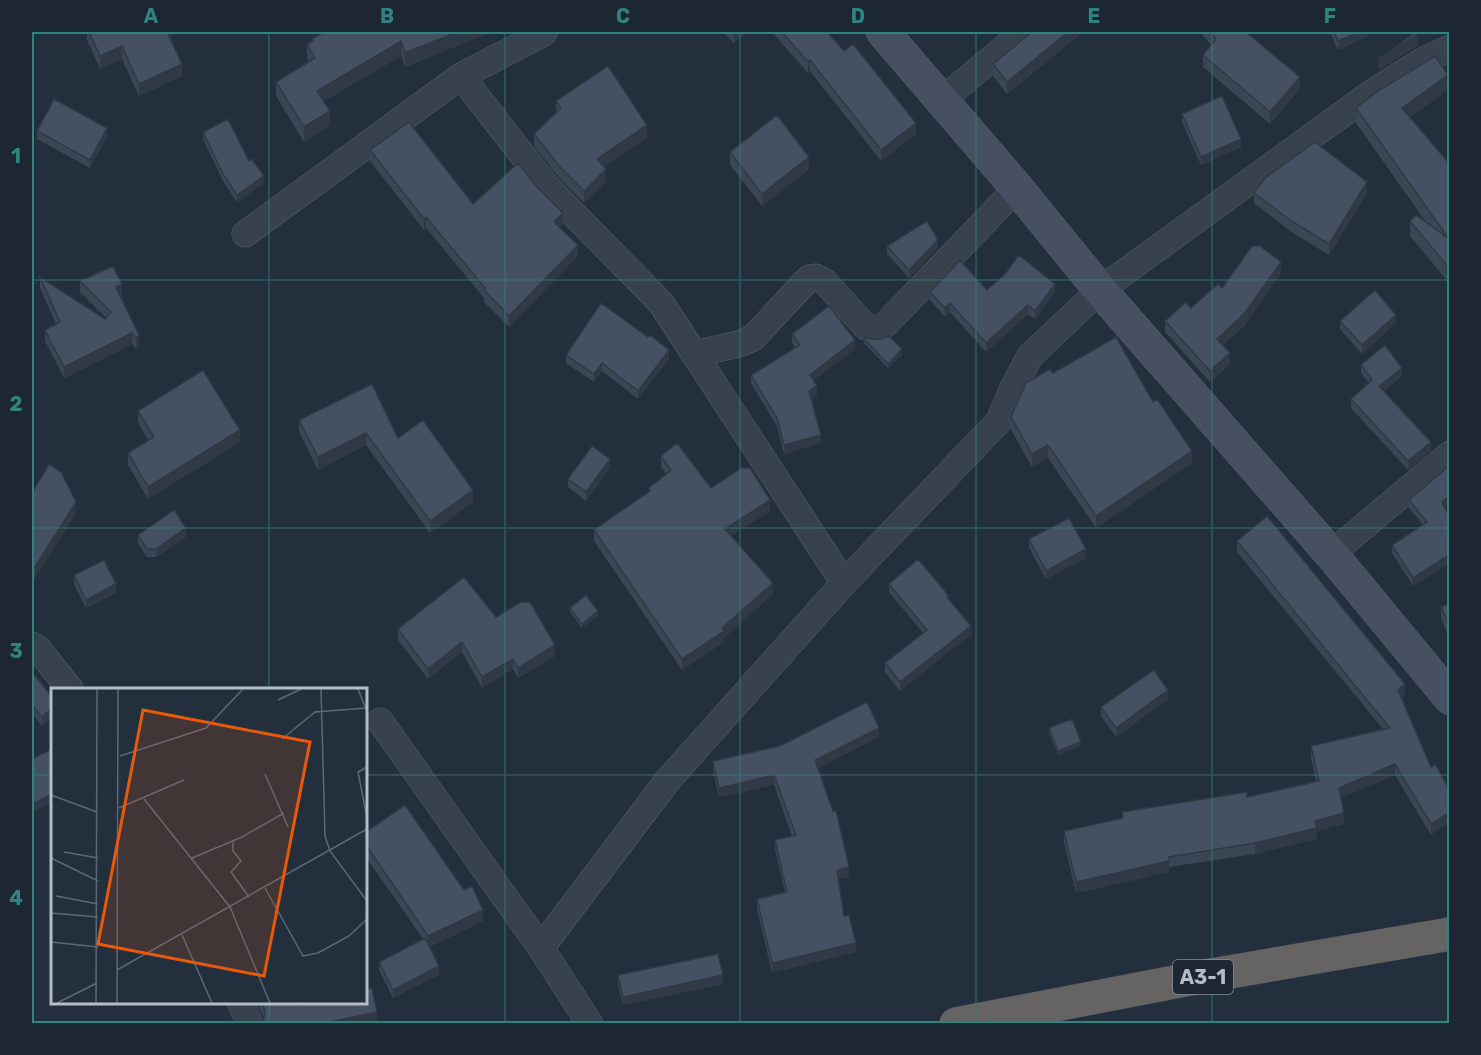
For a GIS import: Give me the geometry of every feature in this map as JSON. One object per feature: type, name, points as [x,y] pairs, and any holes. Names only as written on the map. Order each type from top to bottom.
[{"type":"highway","name":"A3-1","points":[[956,1023],[1206,976],[1449,934]]},
{"type":"main road","points":[[883,32],[1017,188],[1100,290],[1331,554],[1449,698]]},
{"type":"street","points":[[942,100],[1023,32]]},
{"type":"street","points":[[245,234],[461,76],[544,33]]},
{"type":"street","points":[[541,948],[668,780],[844,583],[999,421],[1030,356],[1100,290],[1370,94],[1424,60],[1449,48]]},
{"type":"street","points":[[461,76],[549,189],[661,303],[844,583]]},
{"type":"street","points":[[694,354],[739,344],[753,338],[809,278],[816,277],[825,282],[866,327],[876,329],[885,326],[1017,188]]},
{"type":"street","points":[[1331,554],[1449,454]]},
{"type":"street","points":[[32,645],[39,650],[69,688]]},
{"type":"street","points":[[380,721],[541,948],[590,1023]]},
{"type":"street","points":[[241,1004],[250,1023]]},
{"type":"building","points":[[89,32],[167,32],[182,64],[139,84],[122,46],[100,56]]},
{"type":"building","points":[[324,32],[457,32],[405,53],[401,41],[317,91],[330,111],[304,127],[276,82],[315,58],[307,44]]},
{"type":"building","points":[[782,32],[827,32],[844,51],[853,44],[916,123],[881,150],[810,60],[808,62]]},
{"type":"building","points":[[1032,32],[1068,32],[1007,82],[993,64]]},
{"type":"building","points":[[1210,32],[1246,32],[1300,77],[1270,112],[1203,55],[1216,39]]},
{"type":"building","points":[[1334,32],[1359,32],[1338,41]]},
{"type":"building","points":[[1416,32],[1418,34],[1378,59]]},
{"type":"building","points":[[1435,56],[1448,75],[1402,108],[1447,161],[1449,158],[1449,239],[1356,108],[1378,91]]},
{"type":"building","points":[[608,66],[647,125],[597,159],[606,169],[584,191],[560,167],[534,134],[561,108],[556,101]]},
{"type":"building","points":[[1222,96],[1241,139],[1201,157],[1182,114]]},
{"type":"building","points":[[54,99],[107,128],[90,160],[37,131]]},
{"type":"building","points":[[777,115],[809,157],[762,194],[730,152]]},
{"type":"building","points":[[228,119],[249,161],[252,159],[264,176],[237,195],[223,174],[203,132]]},
{"type":"building","points":[[409,122],[473,204],[518,163],[538,188],[563,213],[554,222],[578,245],[509,316],[484,290],[486,289],[426,217],[424,219],[370,150]]},
{"type":"building","points":[[1315,142],[1367,182],[1329,244],[1290,220],[1254,193],[1265,178]]},
{"type":"building","points":[[1416,215],[1449,239],[1449,268],[1410,221]]},
{"type":"building","points":[[927,221],[938,240],[909,270],[887,246]]},
{"type":"building","points":[[1252,246],[1260,246],[1281,262],[1244,314],[1217,339],[1230,353],[1210,371],[1165,321],[1186,302],[1191,308],[1218,284],[1222,288]]},
{"type":"building","points":[[1019,255],[1055,284],[1035,311],[1028,305],[986,343],[950,303],[945,308],[930,292],[960,260],[987,290],[1005,274]]},
{"type":"building","points":[[113,266],[122,284],[116,287],[139,335],[136,338],[132,333],[64,367],[45,330],[60,322],[40,277],[105,319],[111,312],[80,281]]},
{"type":"building","points":[[1375,290],[1396,315],[1362,345],[1340,321]]},
{"type":"building","points":[[601,303],[669,350],[638,391],[602,363],[594,374],[566,355]]},
{"type":"building","points":[[829,306],[855,340],[810,375],[817,386],[809,391],[821,435],[784,445],[777,418],[751,375],[800,345],[792,334]]},
{"type":"building","points":[[889,336],[902,349],[888,364],[864,339],[881,339]]},
{"type":"building","points":[[1116,337],[1153,402],[1157,399],[1192,451],[1096,516],[1048,445],[1032,454],[1011,417],[1026,383],[1050,369],[1053,373]]},
{"type":"building","points":[[1385,345],[1402,368],[1379,386],[1431,442],[1408,461],[1351,399],[1372,380],[1361,365]]},
{"type":"building","points":[[203,370],[240,430],[148,487],[128,453],[154,437],[138,411]]},
{"type":"building","points":[[372,384],[398,438],[423,420],[473,490],[430,521],[366,433],[318,457],[299,420]]},
{"type":"building","points":[[677,443],[711,488],[741,468],[750,468],[770,500],[725,529],[773,583],[722,628],[724,631],[682,659],[594,530],[650,491],[649,488],[671,470],[661,456]]},
{"type":"building","points":[[592,446],[610,459],[586,492],[568,479]]},
{"type":"building","points":[[49,464],[61,472],[76,502],[35,567],[32,565],[32,493]]},
{"type":"building","points":[[1449,466],[1449,496],[1442,502],[1449,515],[1449,555],[1413,578],[1392,545],[1427,522],[1409,500]]},
{"type":"building","points":[[174,510],[186,528],[156,549],[147,549],[138,535]]},
{"type":"building","points":[[1267,516],[1405,684],[1398,690],[1431,767],[1435,764],[1449,789],[1449,813],[1431,824],[1395,764],[1339,788],[1344,813],[1315,821],[1317,828],[1255,843],[1169,857],[1169,861],[1076,882],[1064,831],[1123,818],[1122,812],[1247,792],[1247,797],[1319,781],[1311,746],[1390,728],[1237,541]]},
{"type":"building","points":[[1069,518],[1086,549],[1046,571],[1029,539]]},
{"type":"building","points":[[918,559],[971,626],[900,682],[885,663],[927,630],[889,584]]},
{"type":"building","points":[[104,560],[116,584],[86,600],[74,575]]},
{"type":"building","points":[[464,577],[496,617],[521,602],[530,602],[555,645],[518,668],[513,659],[482,677],[462,642],[428,669],[398,629]]},
{"type":"building","points":[[586,595],[598,611],[582,624],[570,608]]},
{"type":"building","points":[[1449,603],[1449,624],[1441,607]]},
{"type":"building","points":[[1154,670],[1168,690],[1116,728],[1101,707]]},
{"type":"building","points":[[32,672],[51,696],[51,709],[42,717],[32,705]]},
{"type":"building","points":[[867,702],[879,728],[815,760],[833,811],[836,810],[849,867],[837,870],[844,916],[849,915],[856,943],[772,963],[757,899],[787,892],[775,840],[796,835],[774,775],[719,788],[713,761],[780,746]]},
{"type":"building","points":[[1072,719],[1081,742],[1058,751],[1049,728]]},
{"type":"building","points":[[51,750],[51,794],[32,804],[32,759]]},
{"type":"building","points":[[405,805],[464,890],[472,886],[483,910],[428,936],[368,848],[368,831]]},
{"type":"building","points":[[425,938],[439,966],[393,990],[379,962]]},
{"type":"building","points":[[718,954],[723,975],[623,997],[618,975]]},
{"type":"building","points":[[372,988],[377,1012],[324,1023],[264,1023],[263,1021],[265,1014],[263,1004],[368,1004],[368,989]]}]
